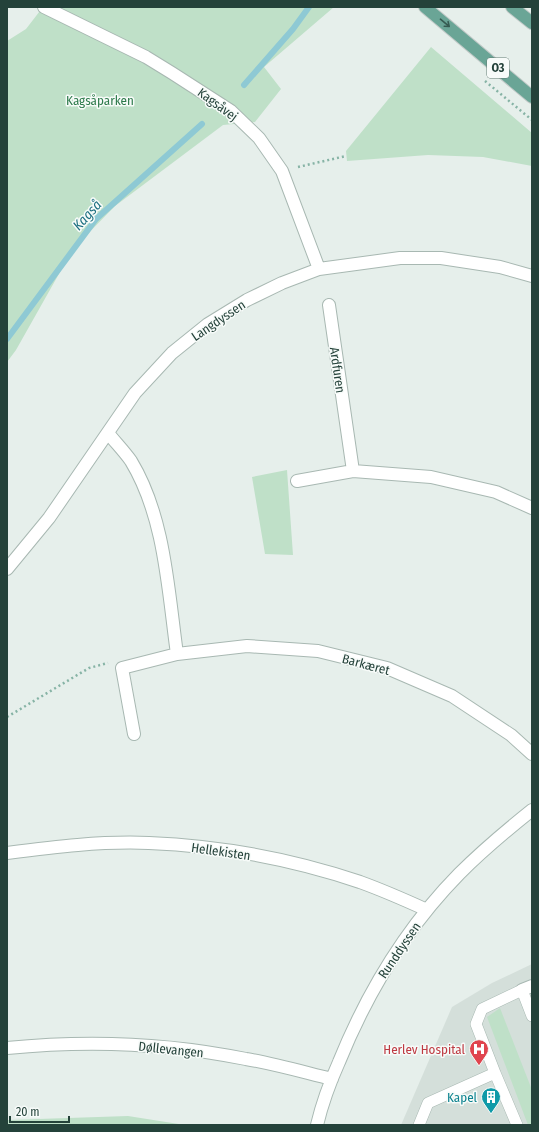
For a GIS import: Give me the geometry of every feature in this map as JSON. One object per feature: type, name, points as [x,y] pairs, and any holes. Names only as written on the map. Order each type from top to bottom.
[{"type":"main road","name":"O3","points":[[425,7],[532,97]]},
{"type":"main road","points":[[512,7],[532,23]]},
{"type":"street","name":"Kagsåvej","points":[[44,7],[146,57],[231,111],[259,138],[282,171],[319,269]]},
{"type":"street","name":"Langdyssen","points":[[7,569],[48,518],[135,393],[172,353],[208,324],[247,300],[282,283],[319,269],[400,258],[441,258],[500,267],[532,276]]},
{"type":"street","name":"Ardfuren","points":[[329,305],[352,471]]},
{"type":"street","points":[[108,433],[130,461],[142,483],[153,510],[165,564],[176,654]]},
{"type":"street","points":[[297,481],[352,471],[431,477],[496,492],[532,508]]},
{"type":"street","name":"Barkæret","points":[[122,668],[176,654],[247,646],[318,651],[387,668],[452,696],[511,735],[532,754]]},
{"type":"street","points":[[122,668],[134,734]]},
{"type":"street","name":"Runddyssen","points":[[317,1125],[332,1079],[350,1034],[372,991],[398,949],[427,910],[458,875],[492,842],[532,810]]},
{"type":"street","name":"Hellekisten","points":[[7,853],[75,844],[148,843],[220,849],[291,862],[360,882],[427,910]]},
{"type":"street","name":"Døllevangen","points":[[7,1048],[38,1045],[108,1043],[177,1048],[246,1058],[332,1079]]},
{"type":"lane","points":[[517,1125],[476,1024],[482,1009],[527,988],[532,1016]]},
{"type":"lane","points":[[419,1125],[428,1103],[495,1073]]},
{"type":"path","points":[[282,171],[346,156]]},
{"type":"path","points":[[7,717],[88,668],[110,662],[122,668]]},
{"type":"shaded area","name":"Herlev Hospital","points":[[532,964],[532,1125],[401,1125],[452,1007],[492,983]]},
{"type":"green space","name":"Kagsåparken","points":[[43,7],[334,7],[264,67],[281,89],[255,122],[223,125],[115,206],[73,249],[16,350],[7,362],[7,41],[26,29]]},
{"type":"green space","points":[[431,47],[532,133],[532,166],[483,157],[428,155],[347,161],[346,151]]},
{"type":"green space","points":[[287,470],[293,555],[265,554],[252,477]]},
{"type":"green space","points":[[500,1008],[532,1090],[532,1125],[528,1125],[487,1017]]},
{"type":"green space","points":[[128,1116],[185,1125],[7,1125],[8,1120]]},
{"type":"waterway","name":"Kagså","points":[[244,85],[293,29],[309,7]]},
{"type":"waterway","name":"Kagså","points":[[7,339],[96,219],[202,124]]},
{"type":"place","name":"Herlev Hospital","points":[[479,1066]]},
{"type":"place","name":"Kapel","points":[[491,1114]]}]
